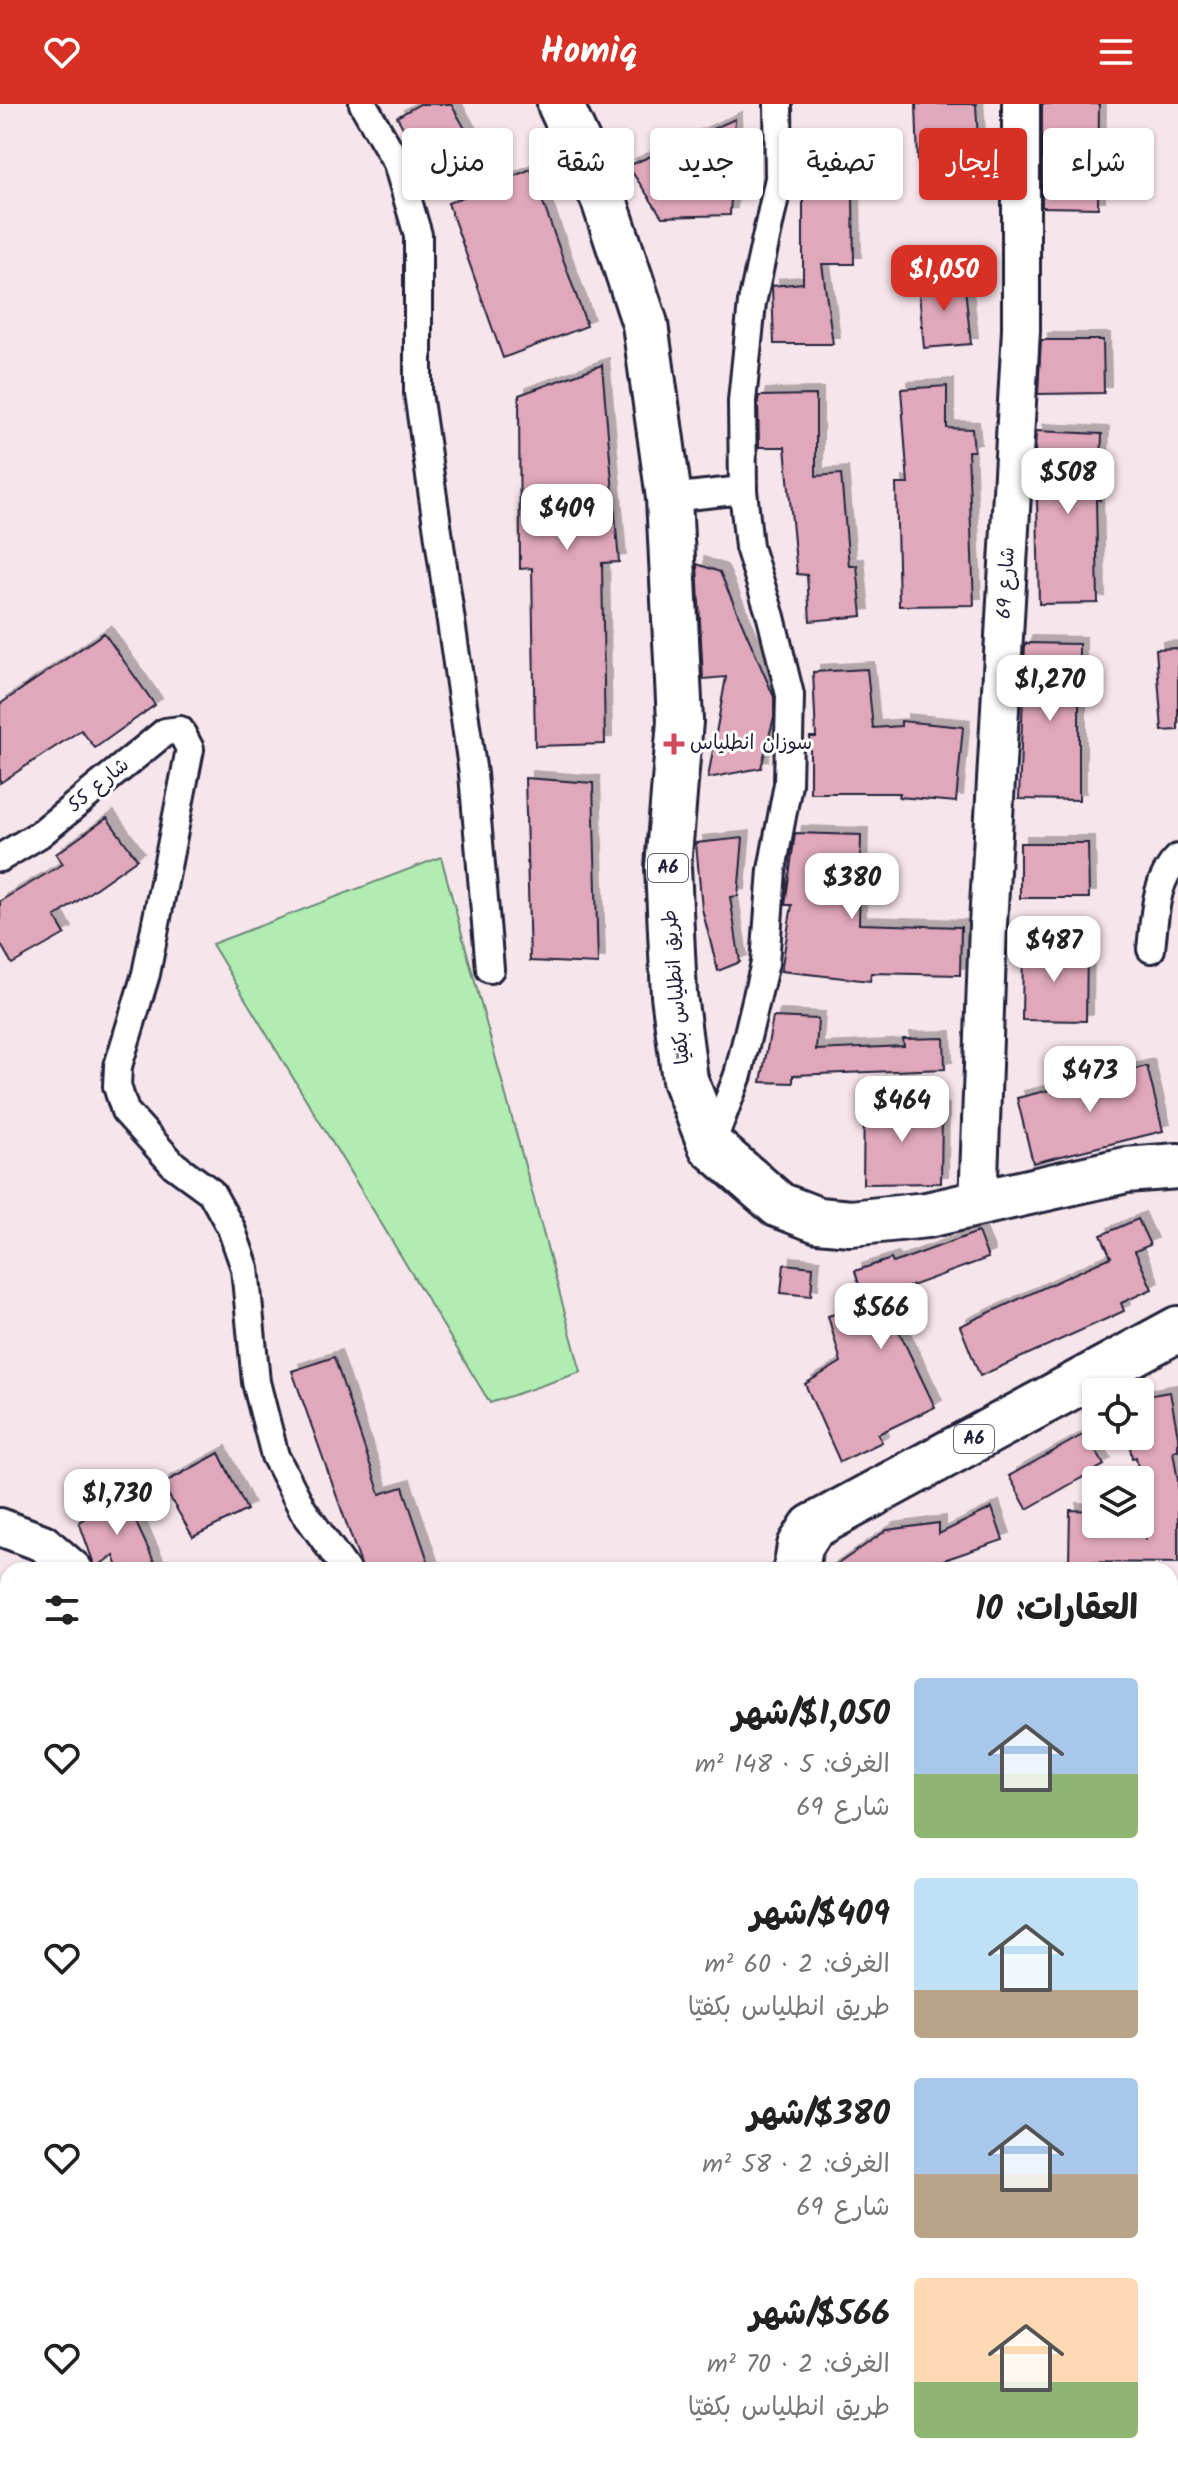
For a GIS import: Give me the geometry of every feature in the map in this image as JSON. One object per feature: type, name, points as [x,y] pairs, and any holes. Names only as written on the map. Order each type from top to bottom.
[{"type":"highway","name":"طريق انطلياس بكفيّا","points":[[560,104],[604,200],[645,324],[669,498],[680,721],[668,867],[674,995],[685,1080],[711,1146],[779,1205],[818,1220],[882,1222],[978,1206],[1126,1170],[1178,1166]]},
{"type":"highway","name":"A6","points":[[797,1562],[800,1546],[812,1527],[1178,1329]]},
{"type":"street","points":[[363,104],[397,163],[418,235],[418,393],[473,774],[490,969]]},
{"type":"street","points":[[711,1146],[738,1075],[765,963],[772,870],[788,784],[790,695],[771,617],[749,547],[743,490],[742,401],[752,303],[779,178],[778,104]]},
{"type":"street","name":"شارع 69","points":[[978,1206],[988,925],[1021,330],[1021,104]]},
{"type":"street","points":[[669,498],[743,490]]},
{"type":"street","name":"شارع 55","points":[[0,858],[50,826],[165,732],[180,730],[190,749],[146,974],[118,1066],[117,1086],[125,1111],[174,1165],[211,1192],[231,1228],[245,1268],[260,1406],[275,1456],[303,1510],[340,1562]]},
{"type":"street","points":[[1151,949],[1159,889],[1166,869],[1178,858]]},
{"type":"street","points":[[1,1528],[43,1543],[65,1562]]},
{"type":"green space","points":[[441,857],[581,1372],[490,1403],[212,944]]},
{"type":"building","points":[[420,104],[451,104],[465,128],[403,128],[397,117]]},
{"type":"building","points":[[916,104],[976,104],[977,128],[919,128],[918,163]]},
{"type":"building","points":[[1042,104],[1099,104],[1099,128],[1043,128],[1043,200],[1098,200],[1098,208],[1042,207]]},
{"type":"building","points":[[735,119],[735,128],[715,128]]},
{"type":"building","points":[[650,156],[650,199],[634,175],[634,163]]},
{"type":"building","points":[[529,170],[529,200],[542,200],[587,326],[503,358],[448,203],[455,200],[513,200],[513,176]]},
{"type":"building","points":[[651,200],[731,200],[730,215],[662,217]]},
{"type":"building","points":[[803,200],[853,200],[854,264],[822,264],[833,344],[774,344],[772,286],[803,283]]},
{"type":"building","points":[[964,279],[971,344],[924,348],[918,280]]},
{"type":"building","points":[[1041,340],[1103,340],[1104,393],[1038,394]]},
{"type":"building","points":[[602,365],[619,562],[602,563],[605,744],[535,746],[532,568],[520,569],[519,395]]},
{"type":"building","points":[[947,386],[947,428],[972,429],[974,451],[968,451],[974,605],[899,606],[896,484],[908,484],[901,389]]},
{"type":"building","points":[[816,395],[816,476],[841,474],[849,566],[857,566],[862,616],[810,621],[807,575],[797,574],[785,447],[759,447],[758,400],[759,396]]},
{"type":"building","points":[[1036,431],[1102,434],[1100,500],[1096,499],[1098,603],[1039,604],[1037,497],[1033,497]]},
{"type":"building","points":[[697,564],[720,572],[774,697],[774,717],[761,768],[708,778],[726,677],[703,679]]},
{"type":"building","points":[[104,633],[155,705],[95,748],[81,730],[0,783],[0,704]]},
{"type":"building","points":[[1025,643],[1079,644],[1079,800],[1019,799]]},
{"type":"building","points":[[1178,648],[1178,730],[1162,731],[1156,649]]},
{"type":"building","points":[[867,669],[873,728],[901,726],[901,721],[963,727],[956,802],[899,797],[900,793],[810,793],[810,737],[816,737],[813,672]]},
{"type":"building","points":[[525,778],[593,783],[598,964],[530,961]]},
{"type":"building","points":[[107,818],[137,859],[55,917],[65,934],[12,964],[0,943],[0,901],[63,864],[56,854]]},
{"type":"building","points":[[795,833],[861,835],[859,924],[961,927],[960,975],[871,973],[870,981],[781,971],[792,905],[785,905]]},
{"type":"building","points":[[743,838],[738,896],[730,897],[740,962],[718,971],[702,909],[696,843]]},
{"type":"building","points":[[1020,843],[1088,843],[1089,898],[1020,898]]},
{"type":"building","points":[[1023,947],[1087,948],[1086,1021],[1022,1020]]},
{"type":"building","points":[[773,1017],[818,1019],[816,1050],[904,1046],[903,1039],[944,1038],[945,1069],[793,1075],[793,1083],[761,1082]]},
{"type":"building","points":[[1147,1066],[1163,1131],[1033,1163],[1017,1098]]},
{"type":"building","points":[[864,1100],[942,1111],[941,1183],[863,1184]]},
{"type":"building","points":[[1138,1219],[1150,1245],[1135,1251],[1152,1289],[1121,1303],[1124,1311],[980,1376],[960,1326],[1111,1257],[1101,1235]]},
{"type":"building","points":[[978,1232],[988,1258],[900,1290],[911,1319],[896,1325],[935,1407],[878,1434],[882,1442],[840,1462],[805,1384],[841,1362],[828,1316],[865,1305],[855,1271],[891,1259],[893,1263]]},
{"type":"building","points":[[784,1264],[813,1267],[811,1296],[781,1293]]},
{"type":"building","points":[[334,1357],[380,1494],[403,1487],[428,1562],[360,1562],[292,1371]]},
{"type":"building","points":[[1170,1392],[1178,1436],[1178,1450],[1173,1451],[1178,1481],[1178,1562],[1069,1562],[1070,1510],[1082,1510],[1082,1538],[1154,1538],[1154,1466],[1138,1466],[1136,1457],[1132,1458],[1131,1450],[1154,1450],[1154,1395]]},
{"type":"building","points":[[1082,1435],[1082,1450],[1096,1450],[1104,1465],[1082,1466],[1082,1478],[1027,1509],[1009,1476]]},
{"type":"building","points":[[219,1453],[247,1510],[193,1537],[162,1484]]},
{"type":"building","points":[[124,1492],[154,1562],[116,1562],[114,1556],[104,1562],[93,1562],[79,1522]]},
{"type":"building","points":[[992,1508],[1003,1540],[941,1562],[841,1562],[887,1530],[939,1523],[939,1534]]},
{"type":"place","name":"سوزان انطلياس","points":[[674,744]]}]
